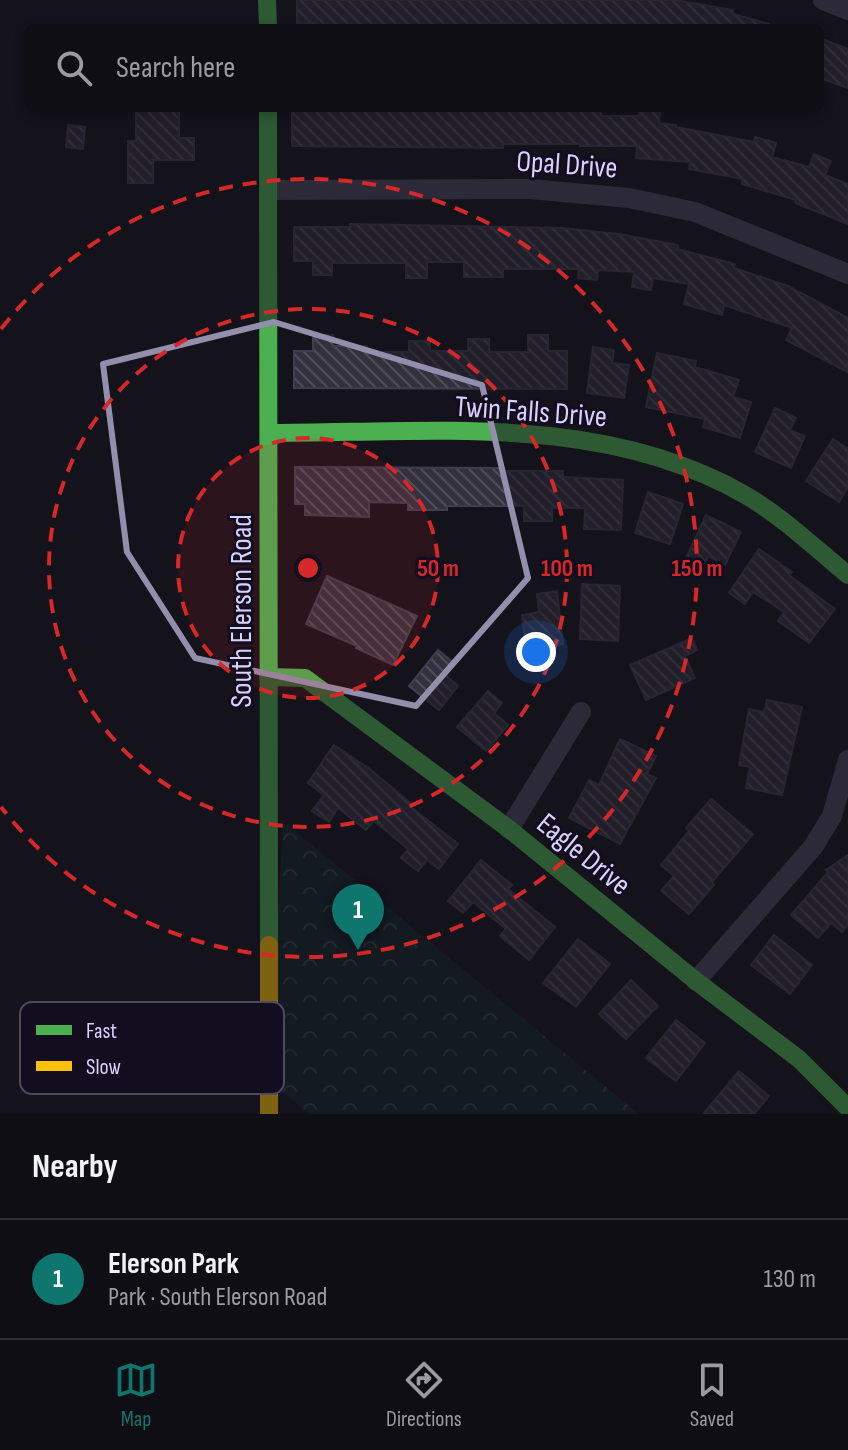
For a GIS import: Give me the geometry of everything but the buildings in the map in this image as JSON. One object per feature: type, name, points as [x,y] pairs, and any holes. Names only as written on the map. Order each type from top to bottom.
[{"type":"street","points":[[267,0],[268,24]]},
{"type":"street","points":[[823,0],[848,10]]},
{"type":"street","name":"South Elerson Road","points":[[268,112],[269,1002]]},
{"type":"street","name":"Opal Drive","points":[[269,190],[530,189],[629,198],[695,212],[848,274]]},
{"type":"street","name":"Twin Falls Drive","points":[[269,433],[520,432],[584,438],[662,456],[745,495],[776,515],[848,575]]},
{"type":"street","name":"Eagle Drive","points":[[268,677],[305,678],[509,829],[696,981],[799,1059],[848,1108]]},
{"type":"street","points":[[509,829],[581,712]]},
{"type":"street","points":[[696,981],[813,847],[832,816],[848,760]]},
{"type":"street","name":"South Elerson Road","points":[[269,1094],[269,1114]]},
{"type":"highlighted area","points":[[274,322],[482,385],[528,578],[416,706],[195,658],[127,552],[103,364]]},
{"type":"green space","points":[[283,821],[639,1114],[309,1114],[284,1093],[284,1002],[273,1002]]},
{"type":"traffic: fast","points":[[267,0],[268,24]]},
{"type":"traffic: fast","points":[[268,112],[269,945]]},
{"type":"traffic: fast","points":[[269,433],[514,433],[575,439],[634,451],[692,469],[747,496],[787,524],[848,575]]},
{"type":"traffic: fast","points":[[268,677],[305,678],[509,829],[696,981],[799,1059],[848,1108]]},
{"type":"traffic: slow","points":[[269,945],[269,1002]]},
{"type":"traffic: slow","points":[[269,1094],[269,1114]]},
{"type":"place","name":"Elerson Park","points":[[358,950]]}]
